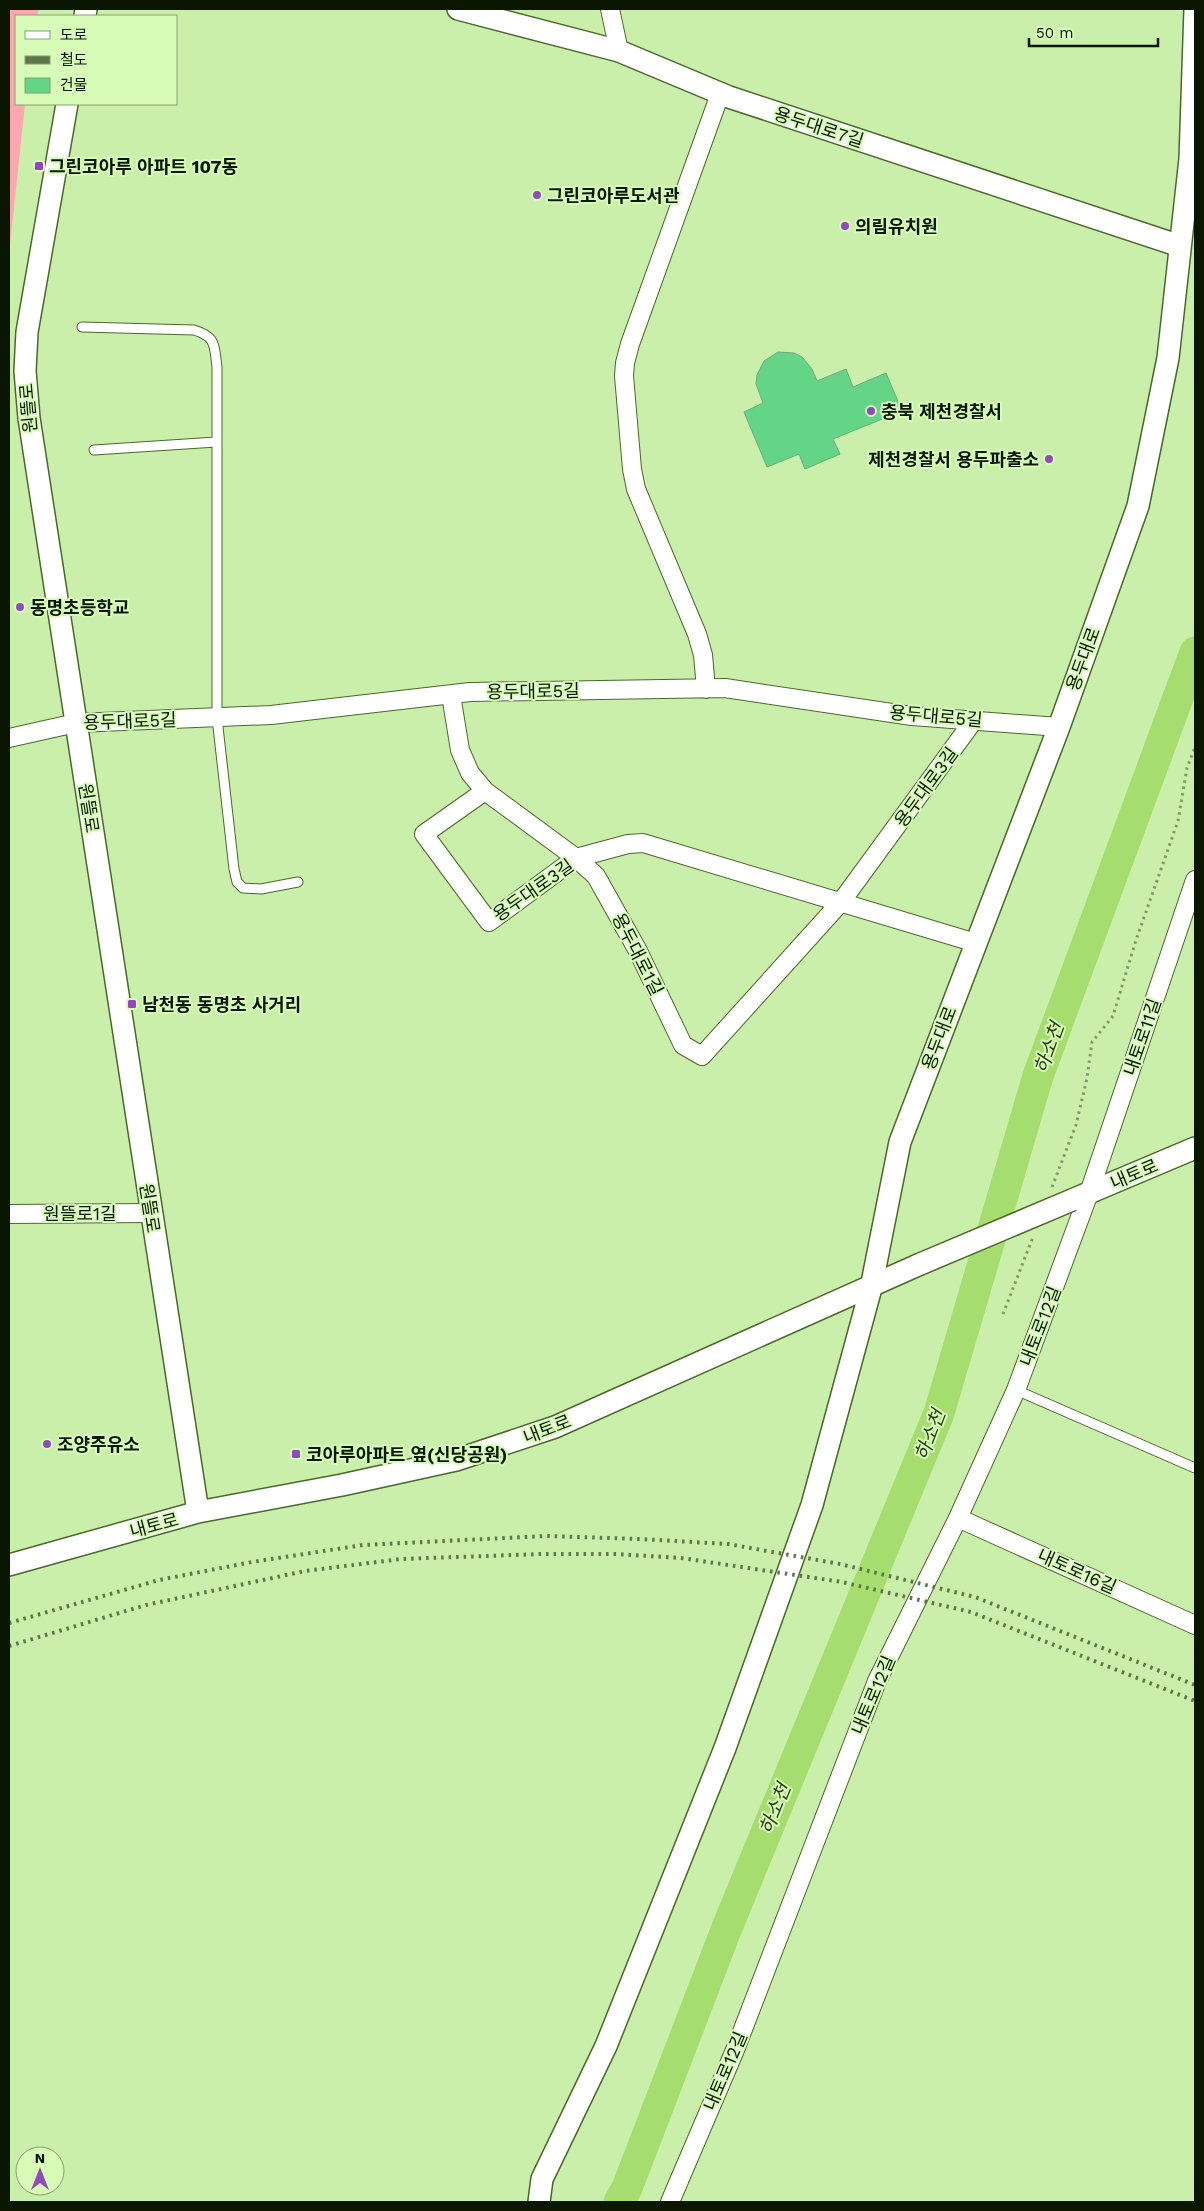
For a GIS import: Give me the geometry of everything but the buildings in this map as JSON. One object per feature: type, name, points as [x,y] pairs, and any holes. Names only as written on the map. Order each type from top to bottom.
[{"type":"street","name":"용두대로7길","points":[[458,9],[619,51],[720,94],[1180,246]]},
{"type":"street","points":[[610,9],[619,51]]},
{"type":"street","name":"용두대로","points":[[539,2202],[542,2179],[606,2046],[728,1738],[812,1505],[871,1288],[900,1142],[1059,727],[1138,506],[1168,358],[1190,159],[1195,9]]},
{"type":"street","points":[[706,688],[703,655],[698,634],[636,489],[632,469],[624,376],[630,344],[720,94]]},
{"type":"street","name":"원뜰로","points":[[67,105],[36,274],[27,332],[25,371],[33,455],[198,1512]]},
{"type":"street","name":"용두대로5길","points":[[9,738],[76,723],[271,715],[470,692],[706,688],[725,688],[912,716],[1059,727]]},
{"type":"street","name":"용두대로1길","points":[[451,695],[460,750],[470,773],[485,791],[576,858],[596,876],[638,950],[683,1045],[702,1056],[841,902]]},
{"type":"street","name":"용두대로3길","points":[[841,902],[974,720]]},
{"type":"street","name":"용두대로3길","points":[[485,791],[424,834],[489,922],[576,858],[628,844],[643,843],[976,943]]},
{"type":"street","name":"내토로11길","points":[[1080,1196],[1195,880]]},
{"type":"street","name":"내토로","points":[[9,1565],[198,1512],[342,1485],[456,1460],[502,1446],[555,1427],[871,1288],[918,1265],[1195,1148]]},
{"type":"street","name":"내토로12길","points":[[670,2202],[735,2050],[877,1681],[958,1518],[1016,1390],[1080,1196]]},
{"type":"street","name":"원뜰로1길","points":[[9,1214],[151,1213]]},
{"type":"street","name":"내토로16길","points":[[958,1518],[1195,1625]]},
{"type":"lane","points":[[82,327],[194,330],[208,334],[213,342],[217,367],[218,556],[216,718],[234,869],[237,882],[244,888],[261,889],[298,882]]},
{"type":"lane","points":[[94,450],[216,442]]},
{"type":"lane","points":[[1016,1390],[1195,1468]]},
{"type":"path","points":[[1052,1188],[1076,1125],[1087,1078],[1092,1042],[1113,1016],[1136,940],[1178,821],[1187,768],[1195,747]]},
{"type":"path","points":[[1003,1314],[1034,1233]]},
{"type":"shaded area","points":[[9,9],[39,9],[37,15],[15,15],[15,105],[25,105],[9,254]]},
{"type":"waterway","name":"하소천","points":[[619,2202],[627,2188],[726,1930],[939,1413],[1038,1076],[1195,652]]},
{"type":"railway","points":[[9,1623],[159,1580],[252,1562],[363,1545],[546,1536],[640,1539],[728,1544],[840,1564],[975,1597],[1195,1685]]},
{"type":"railway","points":[[9,1646],[146,1605],[305,1571],[401,1559],[542,1554],[616,1554],[681,1558],[842,1582],[971,1612],[1195,1701]]},
{"type":"place","name":"그린코아루 아파트 107동","points":[[39,166]]},
{"type":"place","name":"그린코아루도서관","points":[[537,195]]},
{"type":"place","name":"의림유치원","points":[[845,226]]},
{"type":"place","name":"충북 제천경찰서","points":[[871,411]]},
{"type":"place","name":"제천경찰서 용두파출소","points":[[1049,459]]},
{"type":"place","name":"동명초등학교","points":[[20,607]]},
{"type":"place","name":"남천동 동명초 사거리","points":[[132,1004]]},
{"type":"place","name":"조양주유소","points":[[47,1444]]},
{"type":"place","name":"코아루아파트 옆(신당공원)","points":[[296,1454]]}]
